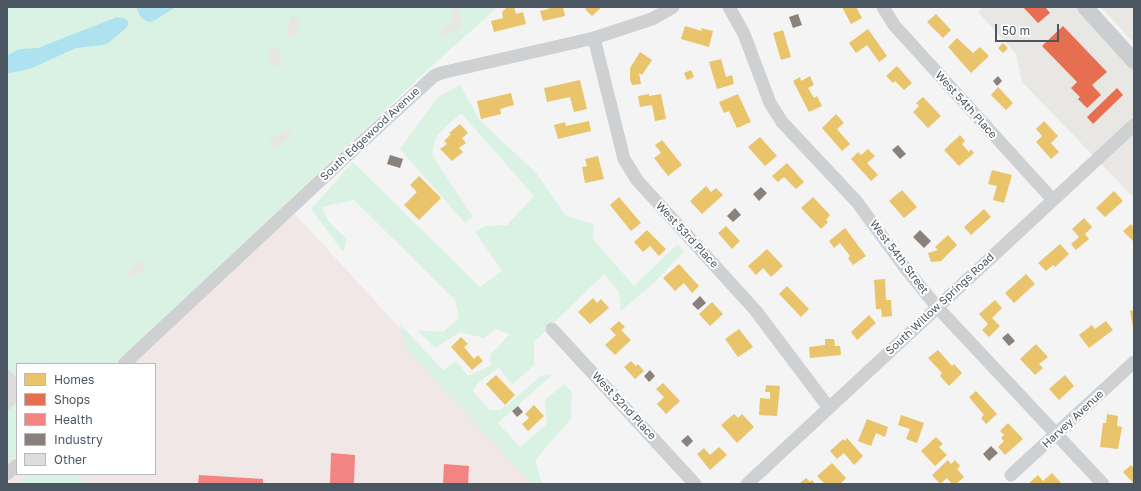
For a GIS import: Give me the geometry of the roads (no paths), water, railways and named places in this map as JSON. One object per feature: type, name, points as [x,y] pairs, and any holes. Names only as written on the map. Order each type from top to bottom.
[{"type":"main road","points":[[1085,7],[1134,61]]},
{"type":"street","name":"South Edgewood Avenue","points":[[125,363],[359,144],[434,76],[441,73],[594,38],[652,19],[673,7]]},
{"type":"street","name":"West 54th Street","points":[[729,7],[744,34],[770,103],[782,122],[857,202],[906,269],[937,307],[1103,484]]},
{"type":"street","name":"West 54th Place","points":[[883,7],[894,25],[1053,200]]},
{"type":"street","name":"West 53rd Place","points":[[594,38],[624,159],[636,180],[756,311],[828,408]]},
{"type":"street","name":"South Willow Springs Road","points":[[747,484],[1134,125]]},
{"type":"street","name":"West 52nd Place","points":[[552,329],[695,484]]},
{"type":"street","name":"Harvey Avenue","points":[[1011,475],[1134,362]]},
{"type":"street","points":[[7,474],[16,466]]},
{"type":"water","points":[[136,7],[176,7],[150,22],[146,21],[140,16]]},
{"type":"water","points":[[117,17],[126,19],[128,21],[128,25],[108,43],[103,45],[76,48],[32,68],[7,73],[7,56],[15,51],[21,49],[38,48]]}]
